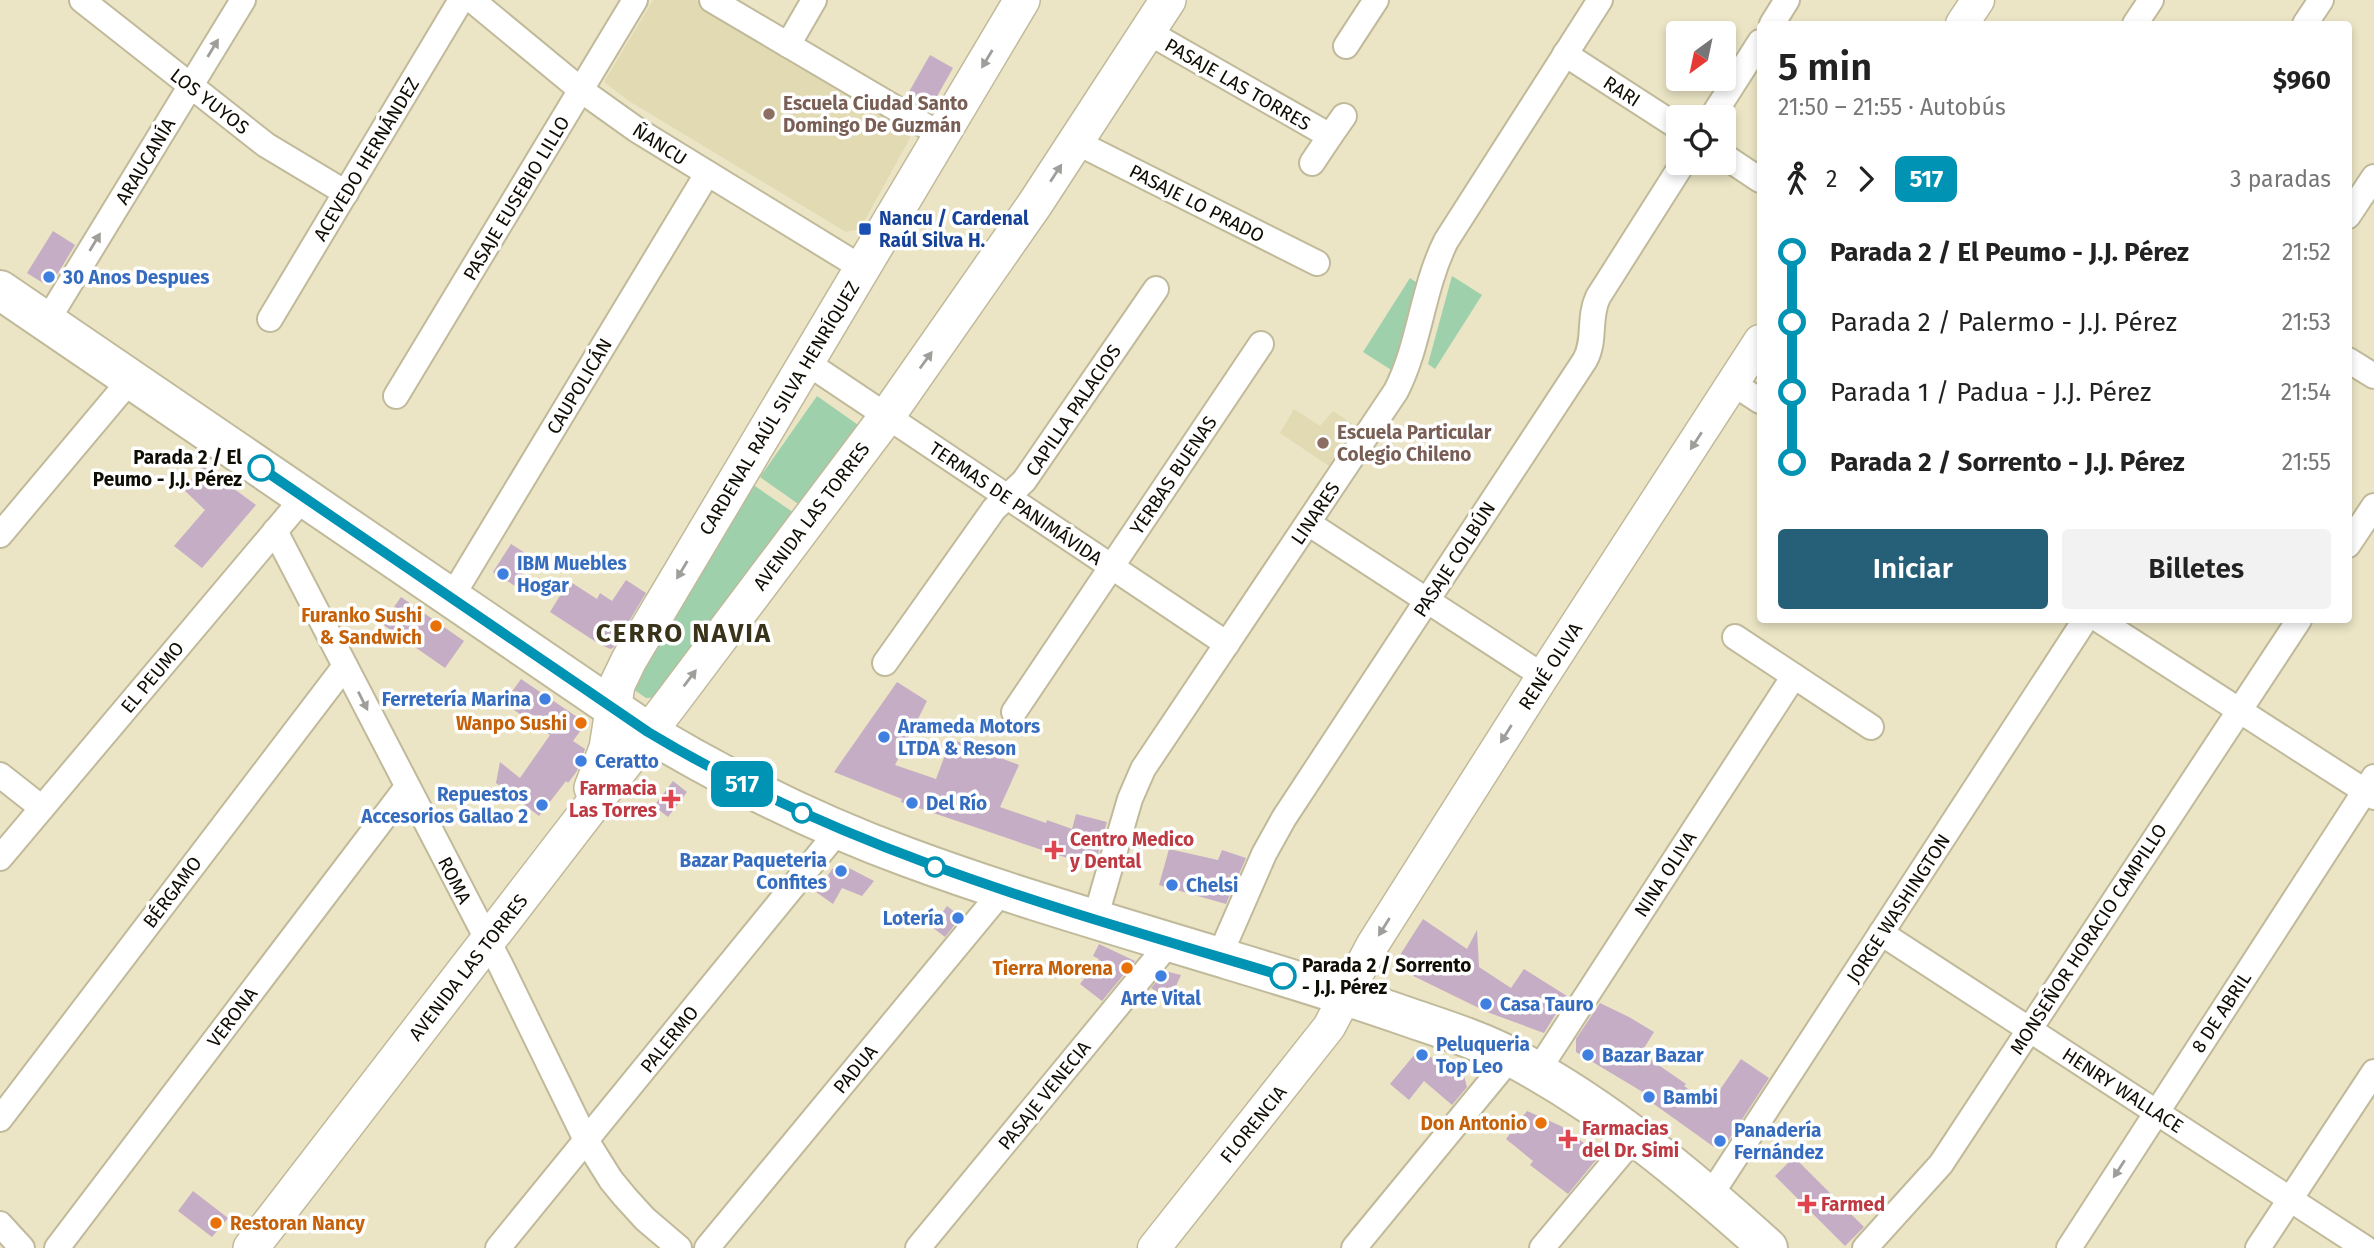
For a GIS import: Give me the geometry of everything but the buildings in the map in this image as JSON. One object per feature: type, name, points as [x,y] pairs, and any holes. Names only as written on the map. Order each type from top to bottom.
[{"type":"main road","name":"CARDENAL RAÚL SILVA HENRÍQUEZ","points":[[573,831],[602,763],[610,735],[617,685],[629,660],[1022,0]]},
{"type":"main road","name":"AVENIDA LAS TORRES","points":[[251,1248],[573,831],[887,416],[1076,142],[1168,0]]},
{"type":"main road","points":[[0,290],[648,732],[722,774],[839,830],[904,856],[1003,890],[1347,996],[1443,1029],[1524,1064],[1635,1137],[1710,1196],[1768,1248]]},
{"type":"street","name":"LOS YUYOS","points":[[82,0],[266,145],[346,193]]},
{"type":"street","name":"ARAUCANÍA","points":[[47,321],[243,0]]},
{"type":"street","name":"ACEVEDO HERNÁNDEZ","points":[[270,319],[461,0]]},
{"type":"street","name":"ÑANCU","points":[[472,0],[580,90],[637,130],[862,268]]},
{"type":"street","name":"PASAJE EUSEBIO LILLO","points":[[396,396],[635,0]]},
{"type":"street","points":[[712,0],[941,135]]},
{"type":"street","points":[[788,45],[814,0]]},
{"type":"street","points":[[1346,46],[1376,0]]},
{"type":"street","name":"LINARES","points":[[1095,919],[1136,783],[1390,402],[1402,380],[1431,275],[1446,241],[1600,0]]},
{"type":"street","points":[[1774,21],[1787,0]]},
{"type":"street","points":[[1964,21],[1978,0]]},
{"type":"street","points":[[2137,21],[2151,0]]},
{"type":"street","points":[[2307,21],[2321,0]]},
{"type":"street","name":"PASAJE LAS TORRES","points":[[1148,32],[1329,136]]},
{"type":"street","points":[[1720,105],[1757,47]]},
{"type":"street","name":"RARI","points":[[1565,54],[1666,119]]},
{"type":"street","name":"PASAJE LAS TORRES","points":[[1312,163],[1344,116]]},
{"type":"street","name":"PASAJE LO PRADO","points":[[1076,142],[1317,263]]},
{"type":"street","points":[[1736,164],[1757,178]]},
{"type":"street","name":"CAUPOLICÁN","points":[[451,598],[707,174]]},
{"type":"street","name":"PASAJE COLBÚN","points":[[1219,957],[1274,835],[1585,360],[1592,344],[1592,314],[1598,297],[1675,175]]},
{"type":"street","points":[[2352,210],[2374,177]]},
{"type":"street","name":"CAPILLA PALACIOS","points":[[885,663],[994,509],[1024,481],[1156,289]]},
{"type":"street","name":"YERBAS BUENAS","points":[[1014,712],[1261,344]]},
{"type":"street","name":"RENÉ OLIVA","points":[[1347,996],[1373,944],[1757,346]]},
{"type":"street","name":"TERMAS DE PANIMÁVIDA","points":[[806,362],[1227,644]]},
{"type":"street","points":[[2352,362],[2374,376]]},
{"type":"street","points":[[0,535],[131,379]]},
{"type":"street","points":[[1734,384],[1757,399]]},
{"type":"street","name":"EL PEUMO","points":[[0,858],[304,497]]},
{"type":"street","points":[[2352,539],[2374,506]]},
{"type":"street","points":[[1308,523],[1543,676]]},
{"type":"street","name":"ROMA","points":[[275,531],[586,1140],[625,1198],[679,1248]]},
{"type":"street","name":"JORGE WASHINGTON","points":[[1710,1196],[2083,623]]},
{"type":"street","points":[[2104,623],[2239,710],[2371,789]]},
{"type":"street","name":"MONSEÑOR HORACIO CAMPILLO","points":[[1865,1248],[1941,1164],[2297,623]]},
{"type":"street","points":[[1735,637],[1871,727]]},
{"type":"street","name":"BÉRGAMO","points":[[0,1119],[345,666]]},
{"type":"street","name":"NINA OLIVA","points":[[1354,1248],[1524,1064],[1794,676]]},
{"type":"street","points":[[0,775],[42,808]]},
{"type":"street","name":"VERONA","points":[[57,1248],[407,787]]},
{"type":"street","name":"8 DE ABRIL","points":[[2068,1248],[2371,789]]},
{"type":"street","name":"PALERMO","points":[[498,1248],[839,830]]},
{"type":"street","name":"PADUA","points":[[707,1248],[1003,890]]},
{"type":"street","name":"HENRY WALLACE","points":[[1881,933],[2365,1248]]},
{"type":"street","name":"PASAJE VENECIA","points":[[918,1248],[1170,942]]},
{"type":"street","name":"FLORENCIA","points":[[1154,1248],[1324,1036],[1347,996]]},
{"type":"street","points":[[2258,1248],[2374,1072]]},
{"type":"street","points":[[1542,1248],[1635,1137]]},
{"type":"street","points":[[0,1224],[22,1248]]},
{"type":"shaded area","name":"Escuela Ciudad Santo Domingo De Guzmán","points":[[653,0],[696,0],[910,126],[910,138],[860,229],[846,232],[629,101],[604,82]]},
{"type":"shaded area","name":"Escuela Particular Colegio Chileno","points":[[1294,409],[1320,426],[1333,411],[1360,429],[1335,470],[1280,433]]},
{"type":"green space","points":[[1452,276],[1482,295],[1435,369],[1428,364]]},
{"type":"green space","points":[[1410,278],[1417,283],[1393,371],[1363,352]]},
{"type":"green space","points":[[817,396],[861,427],[804,508],[760,477]]},
{"type":"green space","points":[[752,484],[800,517],[663,697],[646,698],[633,689],[640,668]]},
{"type":"bus line","name":"517","points":[[261,468],[648,732],[686,755],[785,806],[956,875],[1283,976]]},
{"type":"place","name":"Escuela Ciudad Santo Domingo De Guzmán","points":[[769,114]]},
{"type":"place","name":"Nancu / Cardenal Raúl Silva H.","points":[[865,229]]},
{"type":"place","name":"30 Anos Despues","points":[[49,277]]},
{"type":"place","name":"Escuela Particular Colegio Chileno","points":[[1323,443]]},
{"type":"place","name":"Parada 2 / El Peumo - J.J. Pérez","points":[[261,468]]},
{"type":"place","name":"IBM Muebles Hogar","points":[[503,574]]},
{"type":"place","name":"Furanko Sushi & Sandwich","points":[[436,626]]},
{"type":"place","name":"Ferretería Marina","points":[[545,699]]},
{"type":"place","name":"Wanpo Sushi","points":[[581,723]]},
{"type":"place","name":"Arameda Motors LTDA & Reson","points":[[884,737]]},
{"type":"place","name":"Ceratto","points":[[581,761]]},
{"type":"place","name":"Farmacia Las Torres","points":[[671,799]]},
{"type":"place","name":"Del Río","points":[[912,803]]},
{"type":"place","name":"Repuestos Accesorios Gallao 2","points":[[542,805]]},
{"type":"place","name":"Centro Medico y Dental","points":[[1054,850]]},
{"type":"place","name":"Bazar Paqueteria Confites","points":[[841,871]]},
{"type":"place","name":"Chelsi","points":[[1172,885]]},
{"type":"place","name":"Lotería","points":[[958,918]]},
{"type":"place","name":"Tierra Morena","points":[[1127,968]]},
{"type":"place","name":"Arte Vital","points":[[1161,976]]},
{"type":"place","name":"Parada 2 / Sorrento - J.J. Pérez","points":[[1283,976]]},
{"type":"place","name":"Casa Tauro","points":[[1486,1004]]},
{"type":"place","name":"Peluqueria Top Leo","points":[[1422,1055]]},
{"type":"place","name":"Bazar Bazar","points":[[1588,1055]]},
{"type":"place","name":"Bambi","points":[[1649,1097]]},
{"type":"place","name":"Don Antonio","points":[[1541,1123]]},
{"type":"place","name":"Farmacias del Dr. Simi","points":[[1568,1139]]},
{"type":"place","name":"Panadería Fernández","points":[[1720,1141]]},
{"type":"place","name":"Farmed","points":[[1807,1204]]},
{"type":"place","name":"Restoran Nancy","points":[[216,1223]]},
{"type":"district","name":"CERRO NAVIA","points":[[684,633]]}]
